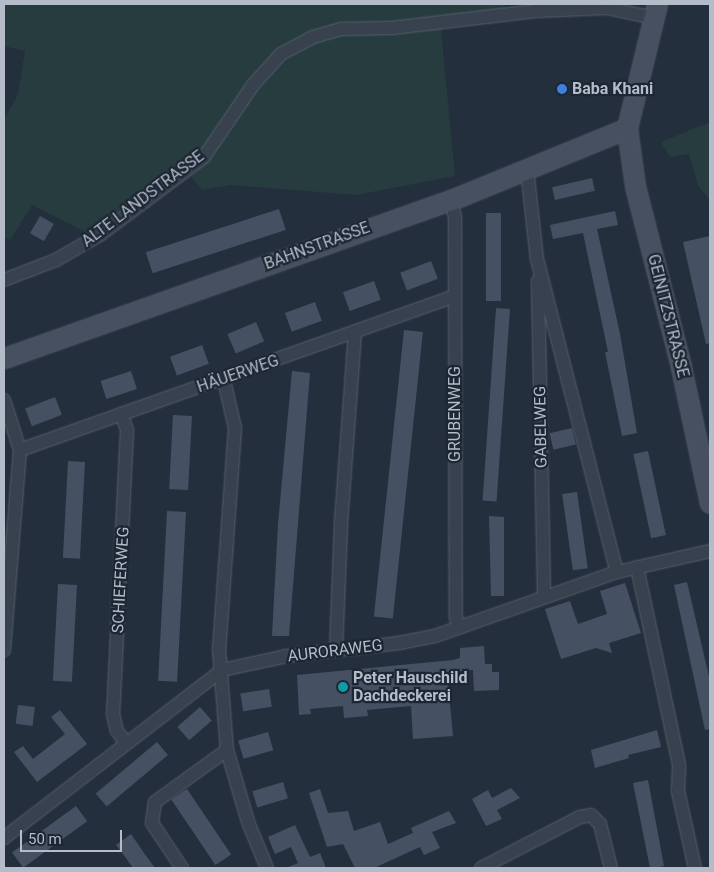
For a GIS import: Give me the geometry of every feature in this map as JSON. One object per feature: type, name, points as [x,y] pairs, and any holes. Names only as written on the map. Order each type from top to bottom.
[{"type":"main road","points":[[627,128],[655,11]]},
{"type":"main road","name":"BAHNSTRASSE","points":[[4,358],[451,200],[627,128]]},
{"type":"main road","name":"GEINITZSTRASSE","points":[[627,128],[635,186],[657,268],[710,503]]},
{"type":"street","name":"ALTE LANDSTRASSE","points":[[4,280],[56,260],[101,234],[204,157],[253,85],[281,54],[313,37],[341,29],[392,28],[536,10],[607,8],[655,11]]},
{"type":"street","name":"GABELWEG","points":[[527,169],[538,259],[544,596]]},
{"type":"street","name":"GRUBENWEG","points":[[451,200],[455,218],[456,616],[459,628]]},
{"type":"street","name":"GABELWEG","points":[[538,259],[617,572]]},
{"type":"street","name":"HÄUERWEG","points":[[20,450],[224,380],[455,296]]},
{"type":"street","points":[[336,650],[341,523],[355,333]]},
{"type":"street","points":[[224,380],[235,428],[219,649],[227,750],[248,822],[267,868]]},
{"type":"street","points":[[4,400],[20,450],[4,650]]},
{"type":"street","name":"SCHIEFERWEG","points":[[121,414],[126,430],[113,714],[117,731],[126,743]]},
{"type":"street","name":"AURORAWEG","points":[[4,836],[222,670],[253,661],[399,644],[459,628],[544,596],[617,572],[710,551]]},
{"type":"street","points":[[637,567],[679,765],[678,791],[696,868]]},
{"type":"street","points":[[182,868],[152,823],[155,802],[227,750]]},
{"type":"street","points":[[481,868],[503,863],[580,817],[592,815],[600,824],[611,868]]},
{"type":"green space","points":[[4,4],[505,4],[505,10],[440,19],[455,176],[356,195],[231,185],[202,190],[181,163],[160,182],[87,233],[32,205],[10,240],[4,237],[4,120],[18,94],[25,51],[4,46]]},
{"type":"green space","points":[[710,122],[710,200],[698,186],[689,154],[670,157],[661,142]]},
{"type":"building","points":[[592,178],[595,191],[555,200],[552,187]]},
{"type":"building","points":[[279,209],[286,230],[153,273],[146,252]]},
{"type":"building","points":[[615,211],[618,225],[597,229],[620,334],[637,433],[622,436],[605,352],[608,352],[583,233],[553,239],[550,225]]},
{"type":"building","points":[[486,213],[501,213],[501,301],[486,301]]},
{"type":"building","points":[[40,216],[54,224],[44,241],[30,233]]},
{"type":"building","points":[[710,236],[710,343],[706,344],[683,242]]},
{"type":"building","points":[[431,261],[438,279],[407,291],[400,273]]},
{"type":"building","points":[[374,281],[381,300],[350,311],[343,292]]},
{"type":"building","points":[[315,302],[322,321],[292,332],[285,313]]},
{"type":"building","points":[[496,308],[510,309],[497,502],[483,501]]},
{"type":"building","points":[[256,322],[264,341],[236,353],[227,334]]},
{"type":"building","points":[[404,330],[423,332],[393,618],[374,616]]},
{"type":"building","points":[[202,345],[209,364],[177,375],[170,357]]},
{"type":"building","points":[[131,371],[137,389],[106,399],[101,381]]},
{"type":"building","points":[[292,371],[310,373],[289,636],[272,636],[278,524]]},
{"type":"building","points":[[55,397],[62,415],[32,426],[25,408]]},
{"type":"building","points":[[173,415],[192,416],[188,490],[169,489]]},
{"type":"building","points":[[572,428],[576,445],[553,450],[550,433]]},
{"type":"building","points":[[648,451],[666,535],[651,538],[633,454]]},
{"type":"building","points":[[68,461],[85,462],[80,559],[63,558]]},
{"type":"building","points":[[577,492],[588,568],[573,570],[562,494]]},
{"type":"building","points":[[167,511],[186,512],[177,682],[158,681]]},
{"type":"building","points":[[489,516],[504,517],[504,596],[491,596]]},
{"type":"building","points":[[687,582],[710,681],[710,729],[705,730],[674,585]]},
{"type":"building","points":[[625,583],[641,633],[609,643],[612,653],[596,648],[561,659],[545,609],[570,601],[578,624],[607,614],[600,591]]},
{"type":"building","points":[[58,584],[77,585],[72,682],[53,681]]},
{"type":"building","points":[[484,646],[485,664],[492,664],[492,672],[499,672],[499,690],[474,691],[473,670],[447,672],[453,736],[413,739],[411,706],[367,710],[368,716],[344,718],[343,706],[310,709],[311,714],[299,715],[297,675],[453,660],[460,658],[460,648]]},
{"type":"building","points":[[269,689],[272,707],[243,711],[240,694]]},
{"type":"building","points":[[18,705],[35,707],[33,726],[16,724]]},
{"type":"building","points":[[200,707],[212,721],[189,740],[177,727]]},
{"type":"building","points":[[60,710],[87,744],[37,782],[14,752],[23,746],[33,759],[65,734],[51,717]]},
{"type":"building","points":[[657,730],[661,747],[628,755],[629,758],[595,768],[591,750]]},
{"type":"building","points":[[268,732],[273,750],[243,759],[238,741]]},
{"type":"building","points":[[157,742],[168,755],[107,806],[96,793]]},
{"type":"building","points":[[648,780],[664,866],[653,868],[650,868],[633,783]]},
{"type":"building","points":[[283,782],[288,798],[257,808],[252,791]]},
{"type":"building","points":[[511,788],[520,798],[497,810],[502,819],[486,826],[472,799],[488,790],[492,798]]},
{"type":"building","points":[[187,789],[231,854],[215,865],[171,800]]},
{"type":"building","points":[[320,789],[328,813],[348,811],[354,831],[380,822],[388,844],[413,833],[411,828],[449,811],[456,823],[432,832],[440,848],[424,855],[420,847],[374,868],[355,868],[343,844],[327,847],[309,793]]},
{"type":"building","points":[[76,806],[87,821],[23,868],[12,852]]},
{"type":"building","points":[[295,825],[310,857],[320,853],[326,868],[286,868],[298,863],[291,847],[275,854],[268,837]]},
{"type":"building","points":[[131,834],[155,868],[133,868],[116,845]]},
{"type":"place","name":"Baba Khani","points":[[562,89]]},
{"type":"place","name":"Peter Hauschild Dachdeckerei","points":[[343,687]]}]
